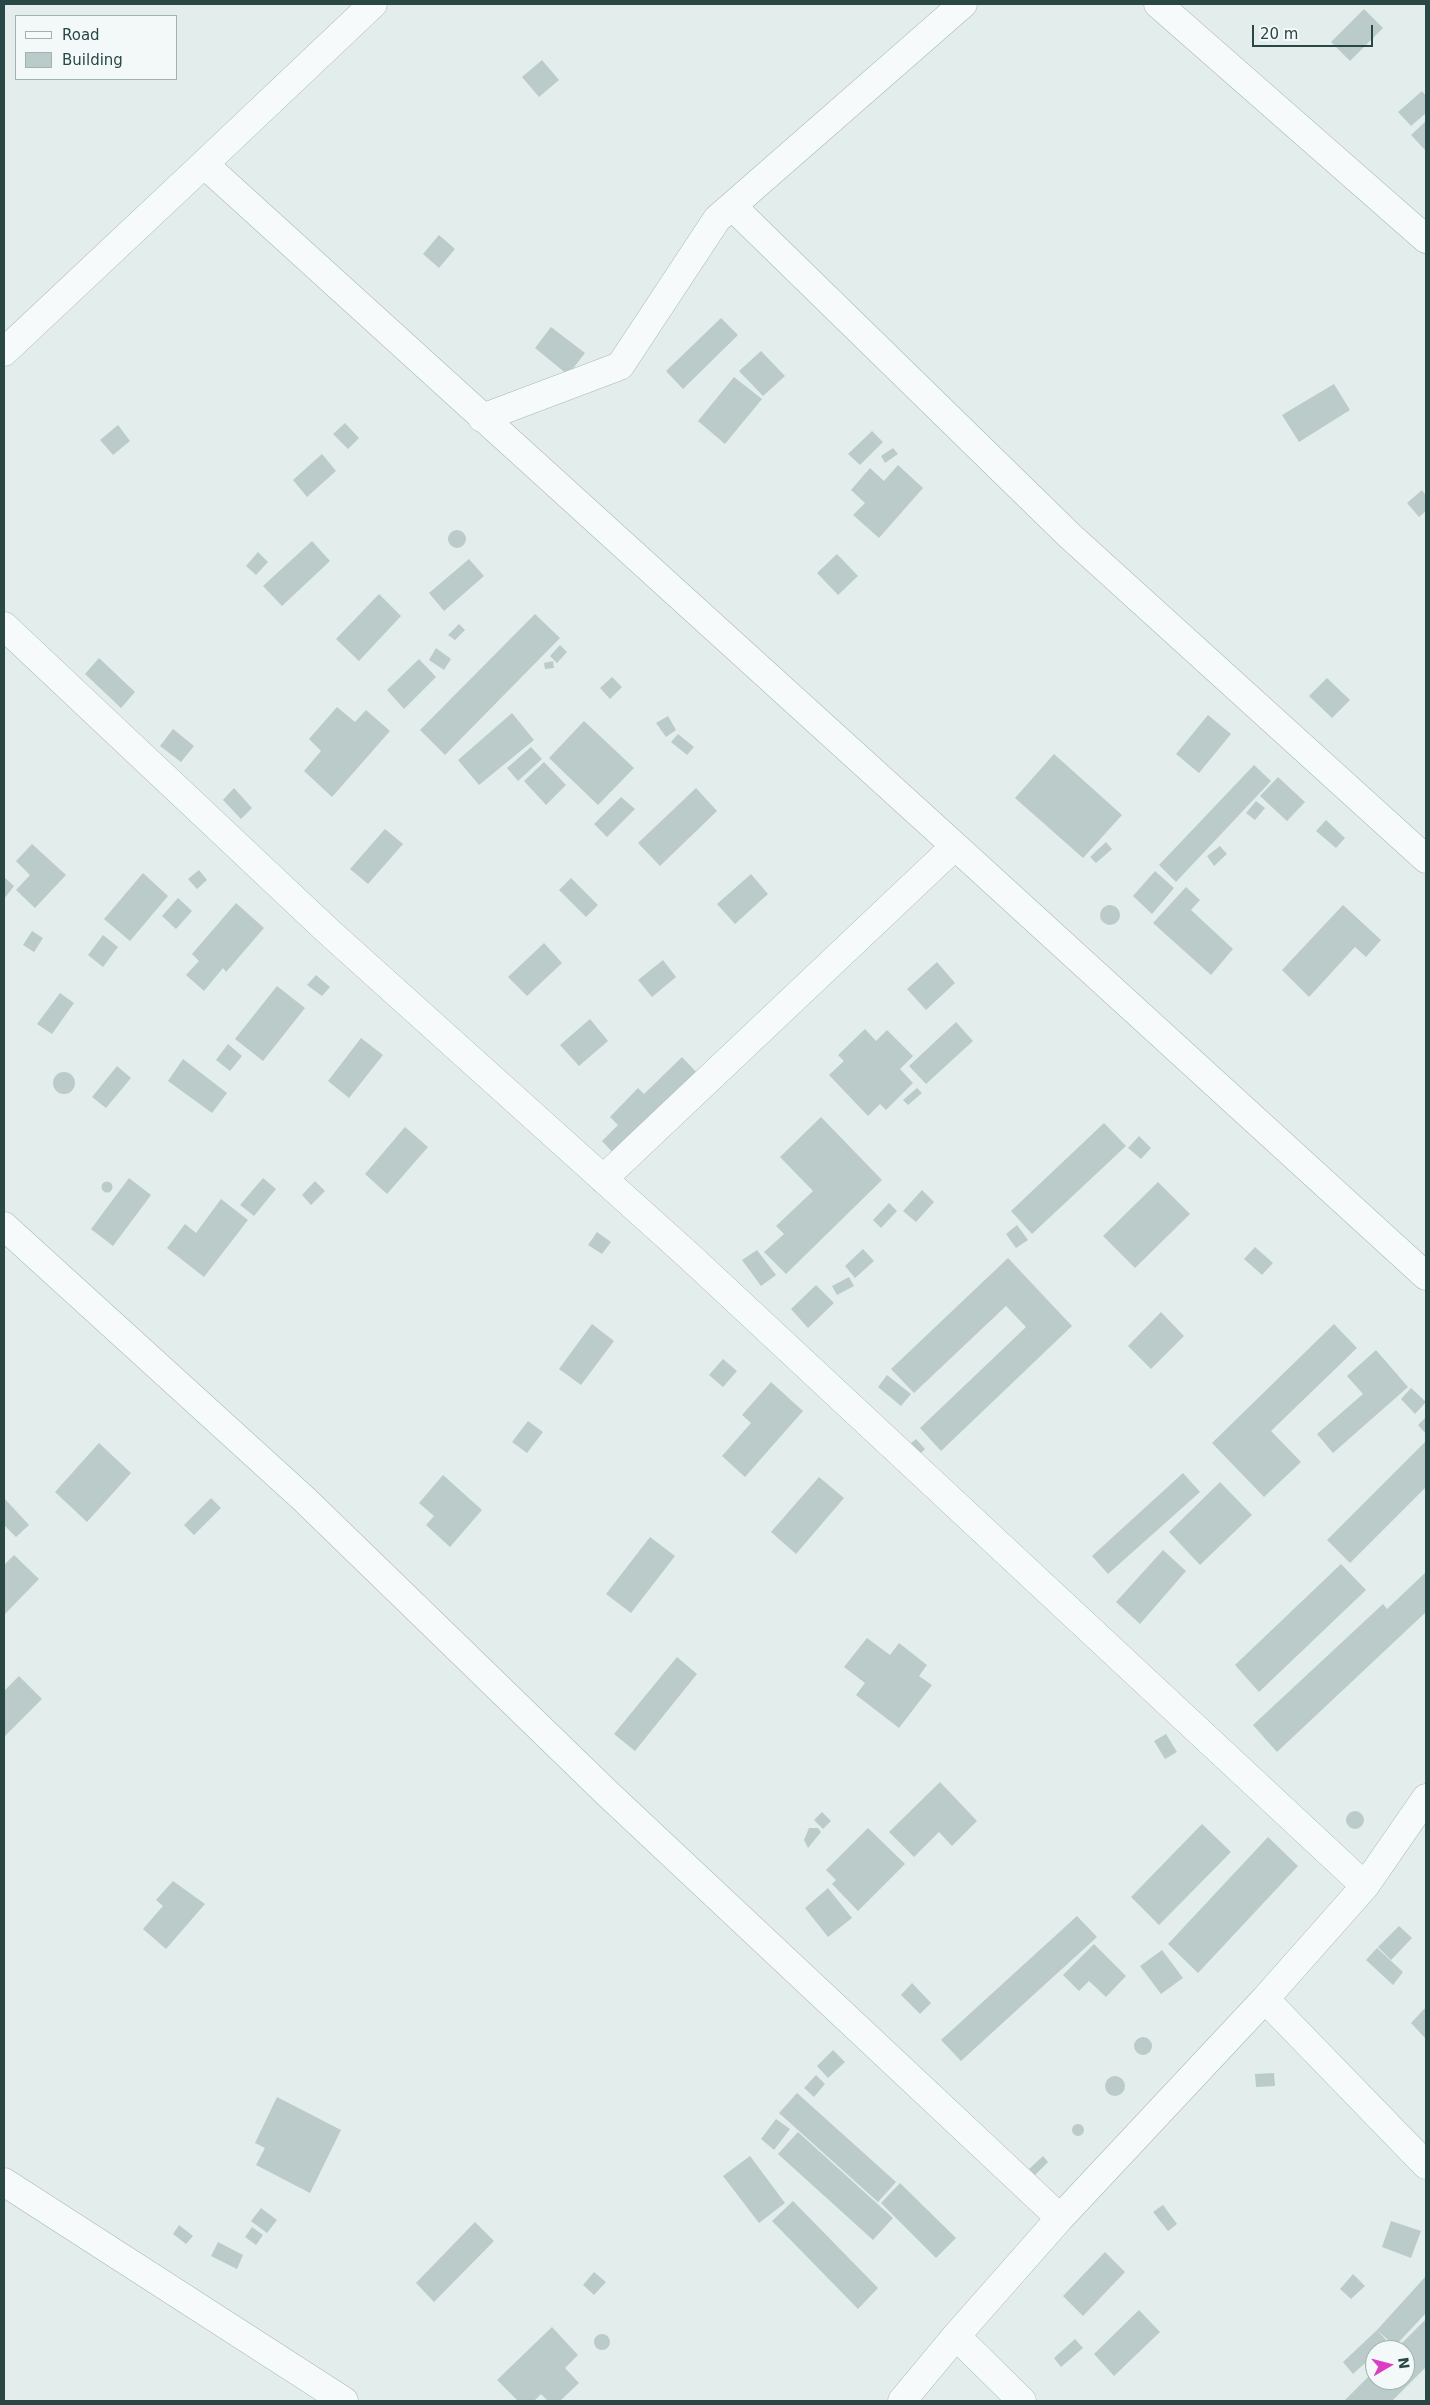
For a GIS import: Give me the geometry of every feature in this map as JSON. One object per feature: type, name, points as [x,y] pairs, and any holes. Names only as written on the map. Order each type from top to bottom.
[{"type":"street","points":[[4,352],[373,4]]},
{"type":"street","points":[[482,418],[620,366],[717,219],[963,4]]},
{"type":"street","points":[[1158,4],[1426,239]]},
{"type":"street","points":[[204,164],[1426,1276]]},
{"type":"street","points":[[732,206],[1070,536],[1426,859]]},
{"type":"street","points":[[4,626],[329,932],[604,1179],[1365,1886]]},
{"type":"street","points":[[604,1179],[955,846]]},
{"type":"street","points":[[4,1226],[304,1499],[608,1794],[1060,2218]]},
{"type":"street","points":[[902,2401],[956,2336],[1060,2218],[1265,1998],[1365,1886],[1426,1798]]},
{"type":"street","points":[[1265,1998],[1426,2165]]},
{"type":"street","points":[[4,2182],[344,2401]]},
{"type":"street","points":[[956,2336],[1022,2401]]},
{"type":"building","points":[[1364,9],[1383,28],[1350,61],[1331,42]]},
{"type":"building","points":[[542,60],[559,80],[539,97],[522,77]]},
{"type":"building","points":[[1422,91],[1426,96],[1426,113],[1411,126],[1398,112]]},
{"type":"building","points":[[1426,121],[1426,151],[1411,135]]},
{"type":"building","points":[[439,235],[455,249],[439,268],[423,254]]},
{"type":"building","points":[[721,318],[738,335],[683,389],[666,371]]},
{"type":"building","points":[[551,327],[585,353],[568,375],[535,348]]},
{"type":"building","points":[[761,351],[785,376],[763,396],[739,371]]},
{"type":"building","points":[[734,377],[762,399],[725,444],[698,421]]},
{"type":"building","points":[[1334,384],[1350,410],[1299,442],[1282,415]]},
{"type":"building","points":[[345,423],[359,438],[348,449],[333,434]]},
{"type":"building","points":[[118,425],[130,441],[113,455],[100,440]]},
{"type":"building","points":[[872,431],[883,442],[860,465],[848,454]]},
{"type":"building","points":[[893,448],[898,454],[885,463],[881,456]]},
{"type":"building","points":[[322,454],[336,471],[307,497],[293,480]]},
{"type":"building","points":[[898,465],[923,488],[879,538],[853,515],[865,503],[851,490],[870,468],[884,481]]},
{"type":"building","points":[[1422,490],[1426,496],[1426,511],[1419,517],[1407,503]]},
{"type":"building","points":[[457,530],[463,533],[466,539],[463,545],[457,548],[451,545],[448,539],[451,533]]},
{"type":"building","points":[[312,541],[330,561],[282,606],[263,586]]},
{"type":"building","points":[[258,552],[268,562],[256,575],[246,566]]},
{"type":"building","points":[[837,554],[858,576],[838,595],[817,573]]},
{"type":"building","points":[[469,559],[484,576],[444,611],[429,593]]},
{"type":"building","points":[[379,594],[401,616],[359,661],[336,639]]},
{"type":"building","points":[[535,614],[560,638],[445,755],[420,730]]},
{"type":"building","points":[[459,624],[465,630],[455,640],[448,635]]},
{"type":"building","points":[[560,645],[567,652],[557,663],[550,656]]},
{"type":"building","points":[[436,648],[451,659],[444,670],[429,660]]},
{"type":"building","points":[[99,658],[135,692],[121,708],[85,674]]},
{"type":"building","points":[[419,659],[436,677],[404,709],[387,690]]},
{"type":"building","points":[[553,661],[554,668],[545,669],[544,663]]},
{"type":"building","points":[[612,677],[622,687],[610,699],[600,688]]},
{"type":"building","points":[[1327,678],[1350,700],[1332,718],[1309,696]]},
{"type":"building","points":[[337,707],[355,722],[366,710],[390,731],[332,797],[304,771],[321,751],[309,739]]},
{"type":"building","points":[[512,713],[534,740],[479,785],[458,760]]},
{"type":"building","points":[[1208,715],[1231,734],[1199,773],[1176,754]]},
{"type":"building","points":[[668,716],[676,730],[666,737],[656,723]]},
{"type":"building","points":[[584,721],[634,768],[598,805],[549,758]]},
{"type":"building","points":[[173,729],[194,746],[181,762],[160,746]]},
{"type":"building","points":[[678,734],[694,747],[687,755],[671,742]]},
{"type":"building","points":[[531,747],[542,759],[518,781],[507,768]]},
{"type":"building","points":[[1054,754],[1122,815],[1083,858],[1015,798]]},
{"type":"building","points":[[544,762],[566,785],[546,805],[524,781]]},
{"type":"building","points":[[1254,765],[1271,781],[1176,882],[1159,865]]},
{"type":"building","points":[[1278,777],[1305,802],[1287,821],[1260,796]]},
{"type":"building","points":[[234,788],[252,808],[241,819],[223,800]]},
{"type":"building","points":[[696,788],[717,811],[660,866],[638,843]]},
{"type":"building","points":[[621,797],[635,809],[607,837],[594,824]]},
{"type":"building","points":[[1256,801],[1265,808],[1255,820],[1246,813]]},
{"type":"building","points":[[1326,820],[1345,838],[1336,848],[1316,831]]},
{"type":"building","points":[[385,829],[403,844],[368,884],[350,869]]},
{"type":"building","points":[[1106,842],[1112,849],[1096,863],[1090,857]]},
{"type":"building","points":[[32,844],[66,875],[35,908],[16,890],[30,875],[16,861]]},
{"type":"building","points":[[1220,846],[1227,854],[1214,866],[1207,856]]},
{"type":"building","points":[[199,870],[207,880],[197,889],[188,879]]},
{"type":"building","points":[[1155,871],[1174,888],[1152,914],[1133,896]]},
{"type":"building","points":[[143,873],[168,896],[130,941],[104,919]]},
{"type":"building","points":[[751,874],[768,894],[735,924],[717,904]]},
{"type":"building","points":[[4,877],[14,886],[4,899]]},
{"type":"building","points":[[571,878],[598,905],[586,917],[559,890]]},
{"type":"building","points":[[1186,887],[1200,900],[1191,910],[1233,949],[1211,975],[1153,923]]},
{"type":"building","points":[[178,898],[192,911],[176,929],[162,916]]},
{"type":"building","points":[[236,903],[264,928],[226,972],[223,968],[204,991],[186,975],[199,961],[192,954]]},
{"type":"building","points":[[1110,905],[1117,908],[1120,915],[1117,922],[1110,925],[1103,922],[1100,915],[1103,908]]},
{"type":"building","points":[[1343,905],[1381,940],[1366,957],[1355,947],[1309,997],[1282,970]]},
{"type":"building","points":[[32,931],[43,938],[34,952],[23,945]]},
{"type":"building","points":[[103,935],[118,947],[103,967],[88,955]]},
{"type":"building","points":[[544,943],[562,963],[527,996],[508,977]]},
{"type":"building","points":[[663,960],[676,977],[652,997],[638,980]]},
{"type":"building","points":[[937,962],[955,983],[926,1010],[907,989]]},
{"type":"building","points":[[316,975],[330,987],[322,996],[307,985]]},
{"type":"building","points":[[277,986],[305,1008],[263,1061],[235,1039]]},
{"type":"building","points":[[60,993],[74,1003],[52,1034],[37,1024]]},
{"type":"building","points":[[590,1019],[608,1041],[579,1066],[560,1045]]},
{"type":"building","points":[[956,1022],[973,1041],[926,1084],[909,1066]]},
{"type":"building","points":[[865,1029],[876,1041],[887,1030],[913,1056],[900,1069],[913,1083],[886,1110],[880,1104],[868,1116],[829,1075],[844,1061],[838,1055]]},
{"type":"building","points":[[361,1038],[383,1055],[349,1098],[328,1081]]},
{"type":"building","points":[[228,1044],[242,1056],[230,1071],[216,1060]]},
{"type":"building","points":[[682,1057],[701,1077],[619,1159],[602,1141],[618,1125],[610,1117],[638,1088],[644,1094]]},
{"type":"building","points":[[183,1059],[227,1093],[212,1113],[168,1081]]},
{"type":"building","points":[[117,1066],[131,1078],[106,1108],[92,1097]]},
{"type":"building","points":[[64,1072],[74,1079],[75,1083],[68,1093],[64,1094],[54,1087],[53,1083],[60,1073]]},
{"type":"building","points":[[917,1088],[922,1093],[908,1105],[903,1100]]},
{"type":"building","points":[[821,1117],[882,1180],[786,1274],[764,1252],[784,1234],[776,1226],[813,1191],[780,1157]]},
{"type":"building","points":[[1104,1123],[1126,1146],[1032,1234],[1011,1211]]},
{"type":"building","points":[[405,1127],[428,1147],[387,1194],[365,1174]]},
{"type":"building","points":[[1139,1136],[1151,1148],[1141,1159],[1128,1148]]},
{"type":"building","points":[[129,1178],[151,1195],[113,1246],[91,1229]]},
{"type":"building","points":[[263,1178],[276,1189],[254,1216],[240,1205]]},
{"type":"building","points":[[315,1181],[325,1191],[311,1205],[302,1195]]},
{"type":"building","points":[[105,1182],[109,1182],[112,1187],[111,1191],[105,1192],[102,1189],[102,1185]]},
{"type":"building","points":[[1158,1182],[1190,1214],[1135,1268],[1103,1236]]},
{"type":"building","points":[[922,1190],[934,1202],[916,1222],[903,1211]]},
{"type":"building","points":[[221,1199],[248,1220],[204,1277],[167,1248],[185,1224],[196,1233]]},
{"type":"building","points":[[889,1203],[897,1211],[881,1228],[873,1220]]},
{"type":"building","points":[[1017,1225],[1028,1240],[1016,1248],[1006,1234]]},
{"type":"building","points":[[597,1232],[611,1242],[602,1254],[588,1245]]},
{"type":"building","points":[[1255,1247],[1273,1263],[1262,1275],[1244,1259]]},
{"type":"building","points":[[863,1249],[874,1261],[855,1278],[845,1266]]},
{"type":"building","points":[[757,1250],[776,1275],[761,1286],[742,1260]]},
{"type":"building","points":[[1008,1258],[1072,1326],[941,1451],[920,1428],[1026,1327],[1006,1306],[914,1393],[891,1369]]},
{"type":"building","points":[[849,1277],[854,1286],[837,1295],[832,1286]]},
{"type":"building","points":[[816,1285],[834,1303],[808,1328],[791,1309]]},
{"type":"building","points":[[1161,1312],[1184,1336],[1151,1369],[1128,1346]]},
{"type":"building","points":[[592,1324],[614,1341],[581,1385],[559,1369]]},
{"type":"building","points":[[1334,1324],[1357,1348],[1271,1431],[1301,1462],[1264,1497],[1212,1443]]},
{"type":"building","points":[[1376,1350],[1408,1387],[1333,1453],[1317,1434],[1363,1394],[1347,1376]]},
{"type":"building","points":[[723,1359],[737,1371],[723,1387],[709,1375]]},
{"type":"building","points":[[887,1375],[911,1394],[901,1406],[878,1387]]},
{"type":"building","points":[[771,1382],[803,1411],[745,1477],[722,1456],[751,1423],[742,1415]]},
{"type":"building","points":[[1411,1388],[1426,1402],[1415,1414],[1401,1399]]},
{"type":"building","points":[[1426,1417],[1426,1434],[1418,1425]]},
{"type":"building","points":[[528,1421],[543,1432],[527,1453],[512,1442]]},
{"type":"building","points":[[916,1439],[925,1449],[920,1454],[910,1444]]},
{"type":"building","points":[[1426,1441],[1426,1487],[1350,1563],[1327,1540]]},
{"type":"building","points":[[99,1443],[131,1473],[87,1522],[55,1492]]},
{"type":"building","points":[[1183,1473],[1200,1492],[1108,1574],[1092,1556]]},
{"type":"building","points":[[443,1475],[482,1510],[450,1547],[426,1525],[434,1516],[419,1503]]},
{"type":"building","points":[[819,1477],[844,1498],[796,1554],[771,1532]]},
{"type":"building","points":[[1220,1482],[1252,1515],[1200,1565],[1169,1532]]},
{"type":"building","points":[[4,1498],[29,1525],[16,1537],[4,1525]]},
{"type":"building","points":[[211,1498],[221,1508],[194,1535],[184,1525]]},
{"type":"building","points":[[650,1537],[675,1556],[631,1613],[606,1594]]},
{"type":"building","points":[[1163,1550],[1186,1571],[1140,1624],[1116,1602]]},
{"type":"building","points":[[14,1555],[39,1579],[4,1615],[4,1565]]},
{"type":"building","points":[[1341,1564],[1366,1590],[1259,1692],[1235,1665]]},
{"type":"building","points":[[1426,1572],[1426,1612],[1277,1752],[1253,1725],[1383,1604],[1387,1609]]},
{"type":"building","points":[[867,1638],[890,1655],[899,1643],[927,1665],[919,1676],[932,1685],[899,1728],[856,1695],[865,1683],[844,1667]]},
{"type":"building","points":[[677,1657],[697,1674],[635,1751],[614,1734]]},
{"type":"building","points":[[19,1676],[42,1699],[4,1737],[4,1691]]},
{"type":"building","points":[[1166,1734],[1177,1752],[1165,1759],[1154,1741]]},
{"type":"building","points":[[940,1782],[977,1821],[952,1846],[939,1832],[914,1857],[889,1832]]},
{"type":"building","points":[[1355,1811],[1361,1814],[1364,1820],[1361,1826],[1355,1829],[1349,1826],[1346,1820],[1349,1814]]},
{"type":"building","points":[[822,1812],[831,1821],[823,1829],[814,1820]]},
{"type":"building","points":[[1202,1824],[1231,1852],[1159,1925],[1131,1897]]},
{"type":"building","points":[[809,1828],[818,1828],[821,1832],[808,1848],[804,1840]]},
{"type":"building","points":[[868,1828],[905,1864],[858,1911],[832,1884],[836,1880],[826,1870]]},
{"type":"building","points":[[1268,1837],[1298,1866],[1198,1973],[1168,1944]]},
{"type":"building","points":[[173,1881],[205,1904],[166,1949],[143,1929],[163,1906],[156,1900]]},
{"type":"building","points":[[828,1888],[852,1918],[828,1937],[805,1908]]},
{"type":"building","points":[[1077,1916],[1097,1937],[961,2061],[941,2040]]},
{"type":"building","points":[[1399,1926],[1412,1938],[1391,1960],[1378,1947]]},
{"type":"building","points":[[1094,1944],[1126,1976],[1106,1997],[1089,1981],[1079,1991],[1063,1975]]},
{"type":"building","points":[[1377,1948],[1403,1972],[1393,1985],[1366,1960]]},
{"type":"building","points":[[1162,1950],[1183,1978],[1161,1994],[1140,1966]]},
{"type":"building","points":[[912,1983],[931,2003],[920,2014],[901,1995]]},
{"type":"building","points":[[1426,2007],[1426,2039],[1411,2023]]},
{"type":"building","points":[[1139,2037],[1147,2037],[1152,2042],[1150,2053],[1139,2055],[1134,2050],[1134,2042]]},
{"type":"building","points":[[833,2050],[845,2062],[828,2078],[817,2066]]},
{"type":"building","points":[[1274,2073],[1275,2086],[1256,2087],[1255,2074]]},
{"type":"building","points":[[816,2075],[825,2084],[814,2097],[804,2088]]},
{"type":"building","points":[[1115,2076],[1122,2079],[1125,2086],[1122,2093],[1115,2096],[1108,2093],[1105,2086],[1108,2079]]},
{"type":"building","points":[[797,2093],[896,2182],[878,2202],[779,2113]]},
{"type":"building","points":[[277,2097],[341,2130],[310,2193],[256,2165],[265,2148],[255,2143]]},
{"type":"building","points":[[776,2119],[790,2129],[774,2150],[761,2139]]},
{"type":"building","points":[[1080,2124],[1083,2125],[1083,2135],[1076,2136],[1073,2135],[1072,2128],[1073,2125]]},
{"type":"building","points":[[798,2132],[893,2218],[873,2240],[778,2154]]},
{"type":"building","points":[[750,2156],[785,2203],[759,2223],[723,2176]]},
{"type":"building","points":[[1043,2156],[1048,2162],[1035,2175],[1029,2169]]},
{"type":"building","points":[[900,2183],[956,2238],[936,2258],[881,2203]]},
{"type":"building","points":[[793,2201],[878,2288],[858,2309],[772,2221]]},
{"type":"building","points":[[1163,2205],[1177,2224],[1168,2231],[1153,2212]]},
{"type":"building","points":[[261,2208],[277,2220],[267,2233],[251,2221]]},
{"type":"building","points":[[1391,2221],[1421,2231],[1411,2258],[1382,2247]]},
{"type":"building","points":[[475,2222],[494,2241],[434,2302],[416,2283]]},
{"type":"building","points":[[179,2225],[193,2236],[186,2244],[173,2234]]},
{"type":"building","points":[[252,2227],[263,2235],[256,2245],[245,2237]]},
{"type":"building","points":[[218,2242],[243,2255],[237,2269],[211,2256]]},
{"type":"building","points":[[1105,2252],[1125,2272],[1083,2316],[1063,2296]]},
{"type":"building","points":[[594,2272],[606,2282],[594,2295],[583,2285]]},
{"type":"building","points":[[1353,2274],[1365,2286],[1351,2299],[1340,2289]]},
{"type":"building","points":[[1426,2276],[1426,2313],[1401,2340],[1388,2340],[1377,2330]]},
{"type":"building","points":[[1139,2310],[1160,2332],[1114,2376],[1094,2354]]},
{"type":"building","points":[[1426,2319],[1426,2367],[1415,2378],[1415,2340],[1405,2340]]},
{"type":"building","points":[[552,2327],[578,2355],[565,2368],[579,2383],[560,2401],[548,2401],[541,2394],[534,2401],[518,2401],[497,2380]]},
{"type":"building","points":[[1377,2330],[1386,2340],[1366,2340]]},
{"type":"building","points":[[599,2334],[605,2334],[610,2339],[608,2348],[599,2350],[594,2345],[594,2339]]},
{"type":"building","points":[[1075,2339],[1083,2348],[1061,2367],[1054,2358]]},
{"type":"building","points":[[1365,2341],[1365,2363],[1353,2374],[1343,2362]]},
{"type":"building","points":[[1365,2380],[1365,2390],[1403,2390],[1392,2401],[1344,2401]]}]
